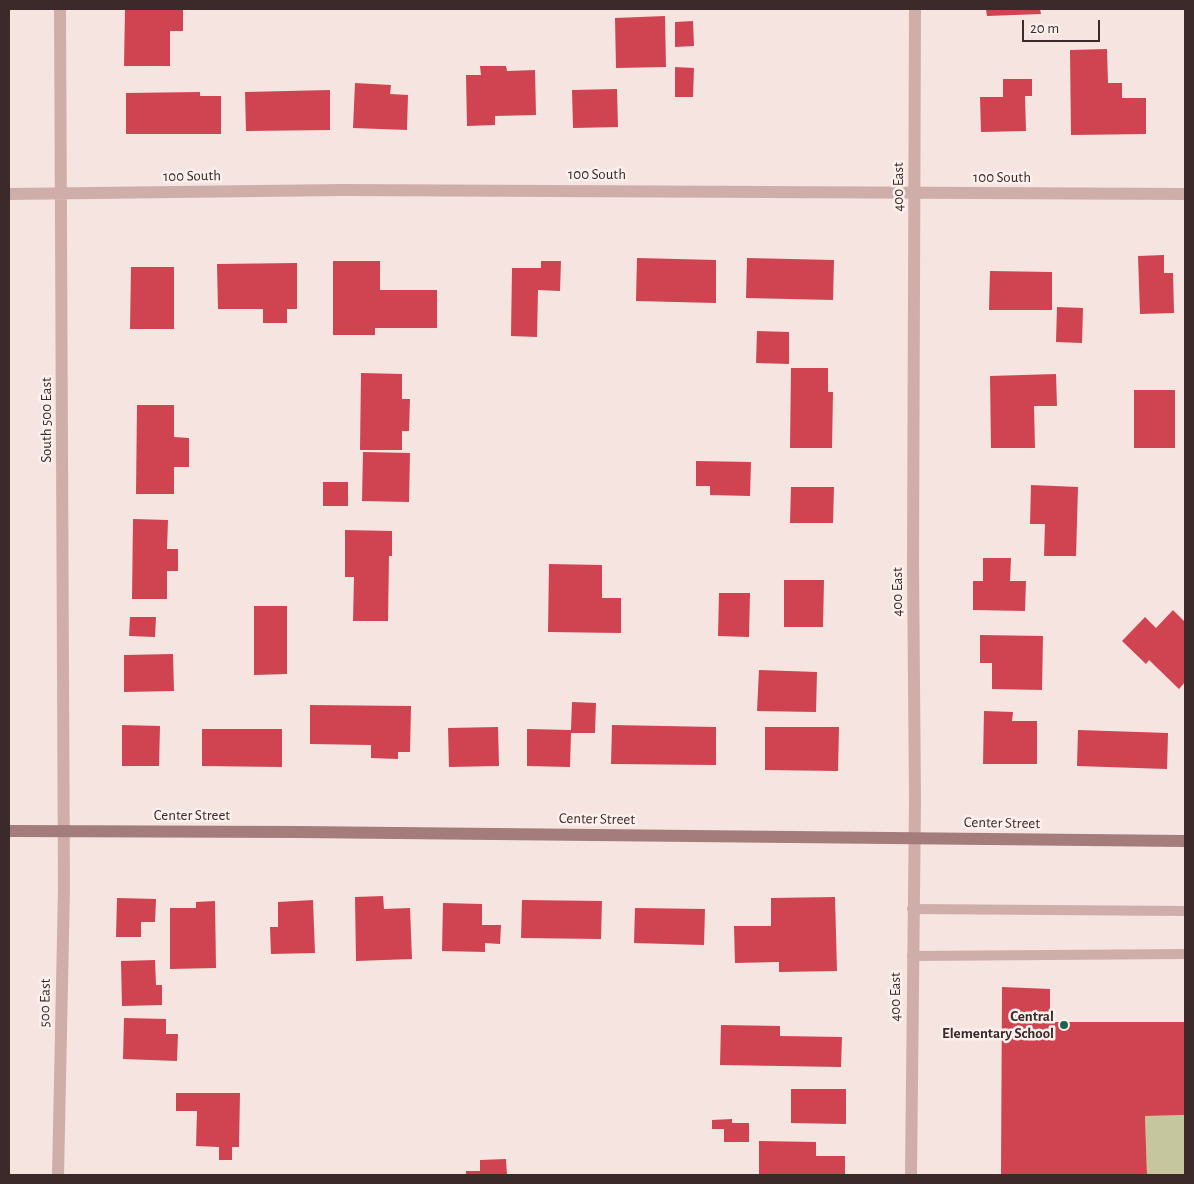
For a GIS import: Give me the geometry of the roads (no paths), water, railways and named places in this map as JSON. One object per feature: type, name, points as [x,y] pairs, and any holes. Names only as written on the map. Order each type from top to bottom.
[{"type":"street","name":"South 500 East","points":[[60,9],[63,832]]},
{"type":"street","name":"400 East","points":[[911,1175],[912,909],[915,838],[914,9]]},
{"type":"street","name":"100 South","points":[[9,194],[62,195],[342,190],[1185,194]]},
{"type":"street","name":"Center Street","points":[[9,832],[1185,841]]},
{"type":"street","name":"500 East","points":[[58,1175],[63,832]]},
{"type":"lane","points":[[912,909],[1185,911]]},
{"type":"lane","points":[[912,956],[1185,954]]},
{"type":"place","name":"Central Elementary School","points":[[1064,1025]]}]
